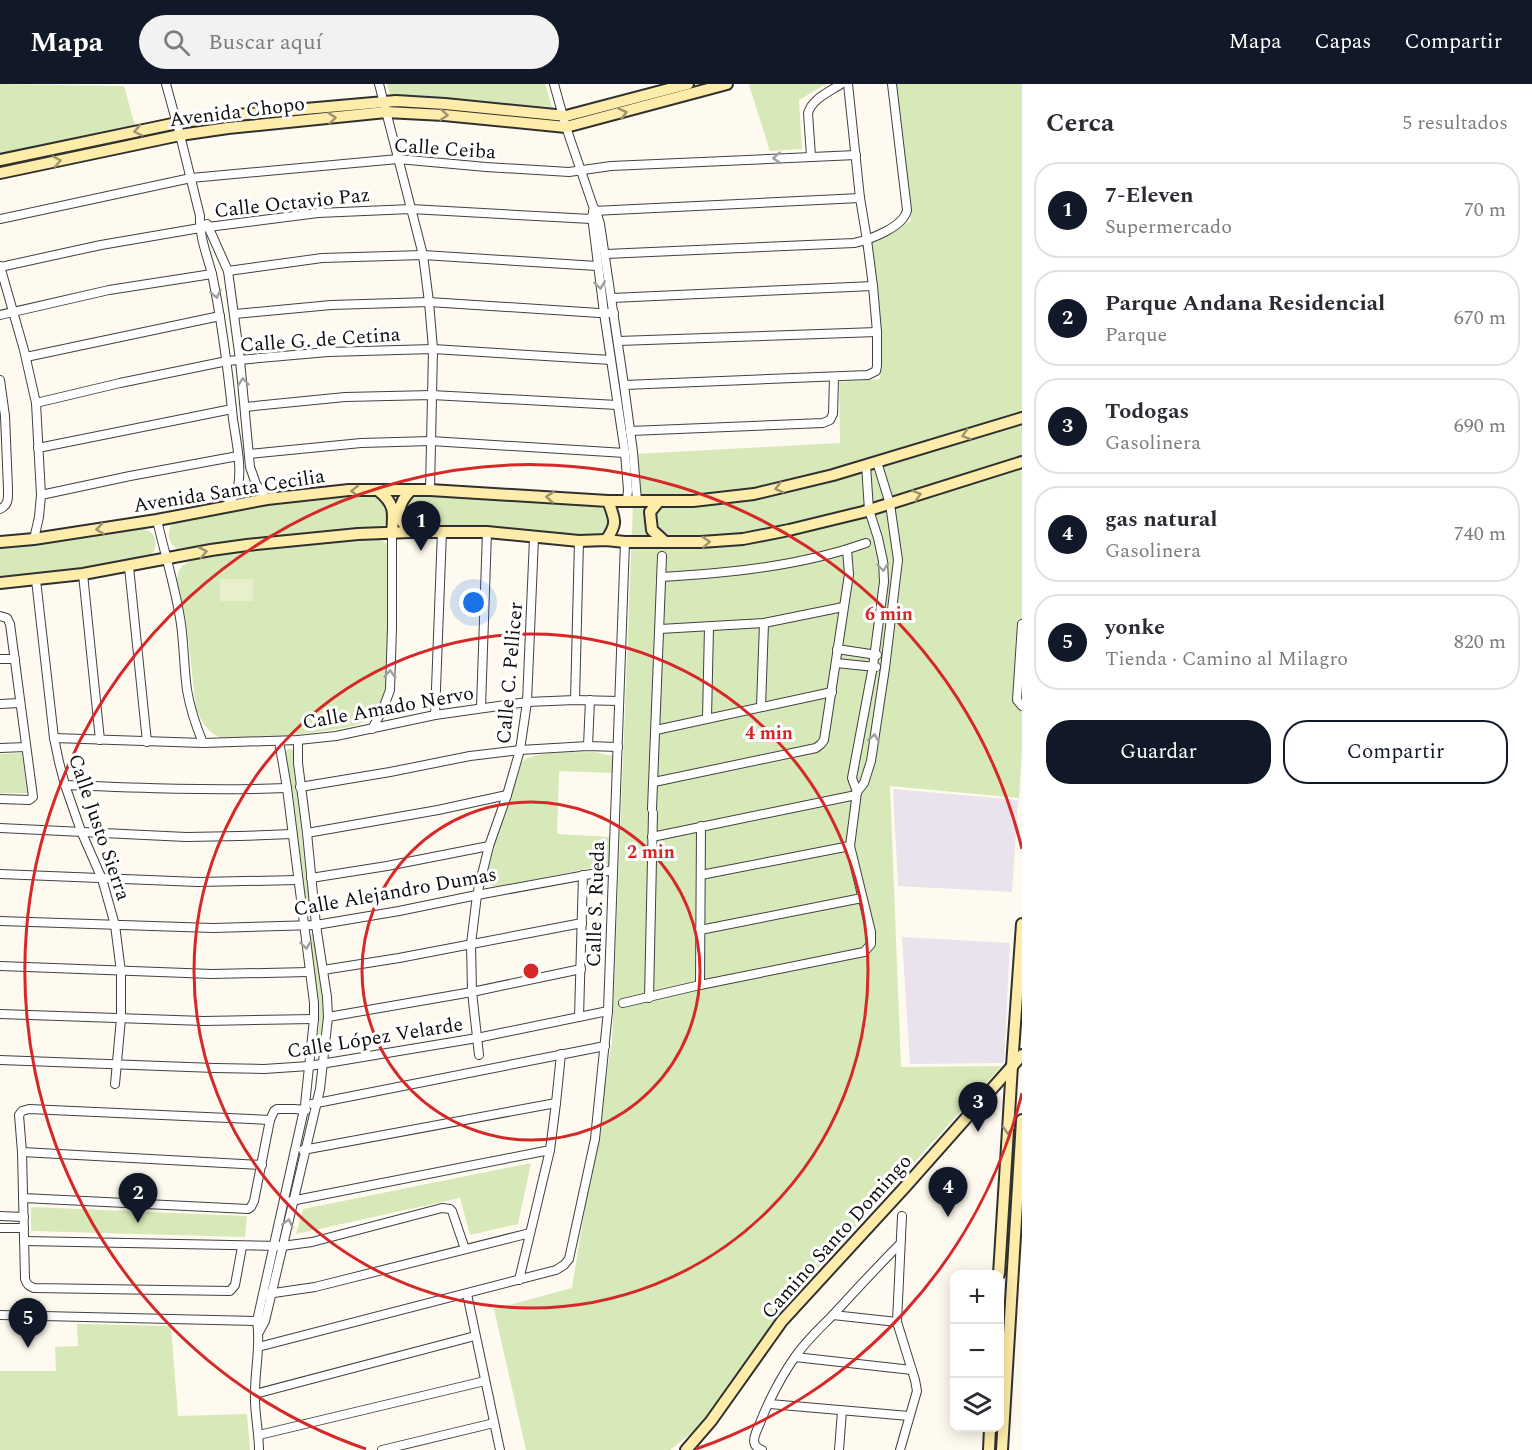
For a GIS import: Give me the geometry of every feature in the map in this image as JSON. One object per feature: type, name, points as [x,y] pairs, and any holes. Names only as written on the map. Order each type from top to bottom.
[{"type":"street","points":[[166,84],[200,216],[200,228],[212,274],[227,361],[239,480],[234,497],[226,506]]},
{"type":"street","points":[[379,84],[423,255],[429,302],[433,349],[430,490]]},
{"type":"street","points":[[554,84],[593,212],[600,224],[606,254],[630,431],[632,501]]},
{"type":"street","name":"Avenida Chopo","points":[[564,121],[570,115],[688,84]]},
{"type":"street","name":"Avenida Chopo","points":[[0,160],[177,123],[226,116],[385,107],[396,112],[564,121],[727,84]]},
{"type":"street","points":[[811,156],[808,113],[810,106],[841,84]]},
{"type":"street","points":[[624,385],[872,375],[876,371],[877,332],[873,286],[860,198],[848,84]]},
{"type":"street","points":[[606,254],[854,243],[867,240],[897,224],[905,217],[907,206],[892,84]]},
{"type":"street","name":"Avenida Chopo","points":[[0,173],[180,135],[385,107]]},
{"type":"street","name":"Calle Ceiba","points":[[0,219],[191,178],[398,159],[569,172],[611,166],[856,155]]},
{"type":"street","name":"Calle Octavio Paz","points":[[0,266],[200,228],[318,213],[411,209],[593,212],[860,198]]},
{"type":"street","points":[[593,212],[597,266],[617,405],[629,452]]},
{"type":"street","points":[[200,216],[209,227],[228,271],[235,314],[252,476],[267,499]]},
{"type":"street","points":[[228,271],[322,258],[423,255],[597,266]]},
{"type":"street","points":[[0,266],[26,357],[36,403],[40,495],[39,517],[34,539]]},
{"type":"street","points":[[0,315],[109,290],[212,274]]},
{"type":"street","points":[[612,298],[873,286]]},
{"type":"street","points":[[235,314],[331,305],[429,302],[614,313]]},
{"type":"street","points":[[26,357],[220,316]]},
{"type":"street","points":[[618,341],[877,332]]},
{"type":"street","name":"Calle G. de Cetina","points":[[36,403],[227,361],[328,352],[433,349],[611,360]]},
{"type":"street","points":[[630,431],[817,423],[830,420],[834,410],[834,377]]},
{"type":"street","points":[[0,380],[8,498],[6,506],[0,508]]},
{"type":"street","points":[[245,407],[345,397],[432,395],[617,405]]},
{"type":"street","points":[[38,448],[232,409]]},
{"type":"street","name":"Avenida Santa Cecilia","points":[[0,542],[157,520],[267,499],[349,490],[430,490],[608,501],[693,501],[754,494],[872,464],[1022,418]]},
{"type":"street","points":[[249,454],[352,444],[431,441],[629,452]]},
{"type":"street","points":[[40,495],[238,456]]},
{"type":"street","points":[[0,583],[129,567],[247,545],[358,534],[487,532],[534,538],[626,542],[701,542],[743,539],[869,510],[1022,462]]},
{"type":"street","points":[[623,1003],[864,952],[871,944],[871,932],[850,846],[857,794],[864,783],[871,761],[898,560],[890,504],[872,464]]},
{"type":"street","points":[[857,794],[852,778],[873,666],[884,582],[883,561],[869,510],[872,464]]},
{"type":"street","points":[[410,532],[402,522],[399,510],[403,499],[411,490]]},
{"type":"street","points":[[372,729],[390,690],[392,627],[393,511],[388,499],[379,491]]},
{"type":"street","points":[[606,540],[614,528],[614,516],[608,501]]},
{"type":"street","points":[[659,501],[650,512],[652,530],[666,542]]},
{"type":"street","points":[[157,520],[181,626],[189,704],[203,743]]},
{"type":"street","points":[[435,715],[442,531]]},
{"type":"street","points":[[481,707],[487,532]]},
{"type":"street","name":"Calle C. Pellicer","points":[[479,1055],[472,992],[471,944],[477,895],[489,846],[520,750],[527,702],[534,538]]},
{"type":"street","points":[[575,700],[579,541]]},
{"type":"street","name":"Calle S. Rueda","points":[[519,1280],[556,1270],[567,1263],[595,1139],[608,1011],[626,542]]},
{"type":"street","points":[[662,577],[703,575],[771,566],[847,550],[866,543]]},
{"type":"street","points":[[654,782],[816,748],[821,744],[824,740],[832,692],[849,574],[847,550]]},
{"type":"street","points":[[649,998],[652,811],[662,556]]},
{"type":"street","points":[[129,567],[147,742]]},
{"type":"street","points":[[83,574],[100,740]]},
{"type":"street","name":"Calle Justo Sierra","points":[[36,580],[54,738],[59,762],[81,831],[102,879],[115,926],[121,972],[121,1018],[115,1084]]},
{"type":"street","points":[[660,629],[764,623],[843,607]]},
{"type":"street","points":[[0,616],[6,618],[10,624],[33,797],[28,800],[0,799]]},
{"type":"street","points":[[761,707],[764,623]]},
{"type":"street","points":[[1022,624],[1017,700],[1022,706]]},
{"type":"street","points":[[707,718],[709,627]]},
{"type":"street","points":[[837,649],[886,657]]},
{"type":"street","points":[[0,660],[15,659]]},
{"type":"street","points":[[836,663],[885,668]]},
{"type":"street","points":[[656,730],[832,692]]},
{"type":"street","points":[[588,746],[590,700]]},
{"type":"street","name":"Calle Amado Nervo","points":[[54,738],[203,743],[298,741],[336,736],[481,707],[527,702],[619,701]]},
{"type":"street","points":[[0,704],[21,703]]},
{"type":"street","points":[[278,1247],[283,1202],[304,1108],[314,1019],[314,1003],[287,788],[279,741]]},
{"type":"street","points":[[260,1450],[255,1394],[259,1333],[278,1247],[294,1201],[320,1084],[328,1017],[300,787],[298,741]]},
{"type":"street","points":[[300,787],[470,756],[520,750],[588,746],[618,747]]},
{"type":"street","points":[[0,748],[26,747]]},
{"type":"street","points":[[65,785],[187,790],[287,788]]},
{"type":"street","points":[[652,837],[857,794]]},
{"type":"street","points":[[307,833],[438,810],[507,795]]},
{"type":"street","points":[[700,985],[701,826]]},
{"type":"street","points":[[0,828],[186,837],[292,834]]},
{"type":"street","points":[[311,878],[489,846]]},
{"type":"street","points":[[701,875],[850,846]]},
{"type":"street","name":"Calle Alejandro Dumas","points":[[0,921],[213,928],[304,926],[399,911],[613,870]]},
{"type":"street","points":[[0,874],[198,882],[298,880]]},
{"type":"street","points":[[579,1017],[583,875]]},
{"type":"street","points":[[700,930],[862,898]]},
{"type":"street","points":[[323,970],[399,958],[582,922]]},
{"type":"street","points":[[999,1270],[1022,924]]},
{"type":"street","points":[[0,966],[212,974],[309,972]]},
{"type":"street","points":[[328,1017],[472,992],[581,969]]},
{"type":"street","name":"Calle López Velarde","points":[[0,1060],[215,1068],[322,1065],[477,1038],[608,1011]]},
{"type":"street","points":[[0,1014],[214,1021],[314,1019]]},
{"type":"street","points":[[23,1198],[243,1209],[251,1207],[270,1120],[277,1109],[314,1108],[605,1046]]},
{"type":"street","points":[[258,1347],[519,1280],[550,1150],[561,1054]]},
{"type":"street","name":"Camino Santo Domingo","points":[[687,1450],[711,1421],[782,1321],[1022,1055]]},
{"type":"street","points":[[991,1089],[1010,1100]]},
{"type":"street","points":[[295,1149],[305,1150],[556,1103]]},
{"type":"street","points":[[242,1246],[235,1285],[230,1291],[34,1288],[27,1284],[19,1115],[22,1111],[29,1109],[270,1120]]},
{"type":"street","points":[[1002,1450],[1022,1120]]},
{"type":"street","points":[[283,1202],[550,1150]]},
{"type":"street","points":[[22,1152],[262,1165]]},
{"type":"street","points":[[24,1241],[278,1247],[312,1242],[442,1208],[452,1211],[465,1249]]},
{"type":"street","points":[[0,1216],[24,1217]]},
{"type":"street","points":[[900,1450],[917,1391],[897,1322],[902,1216]]},
{"type":"street","points":[[0,1228],[24,1228]]},
{"type":"street","points":[[267,1294],[315,1287],[530,1233]]},
{"type":"street","points":[[762,1450],[754,1444],[754,1438],[795,1357],[861,1283],[899,1245]]},
{"type":"street","points":[[466,1294],[500,1450]]},
{"type":"street","points":[[0,1315],[261,1321]]},
{"type":"street","points":[[832,1315],[897,1322]]},
{"type":"street","points":[[255,1394],[475,1336]]},
{"type":"street","points":[[795,1357],[912,1370]]},
{"type":"street","points":[[259,1435],[485,1381]]},
{"type":"street","points":[[770,1404],[909,1416]]},
{"type":"street","points":[[839,1450],[842,1411]]},
{"type":"street","points":[[382,1450],[494,1423]]},
{"type":"street","points":[[988,1450],[990,1432]]},
{"type":"shaded area","points":[[893,789],[1018,800],[1012,892],[898,886]]},
{"type":"shaded area","points":[[902,937],[1010,943],[1004,1063],[910,1064]]},
{"type":"green space","points":[[0,84],[124,86],[135,126],[0,154]]},
{"type":"green space","points":[[387,84],[545,84],[552,107],[390,96]]},
{"type":"green space","points":[[826,84],[799,100],[802,149],[770,151],[749,85]]},
{"type":"green space","points":[[896,84],[1022,84],[1022,751],[1019,798],[890,786],[901,1067],[1002,1066],[808,1279],[699,1427],[670,1450],[526,1450],[494,1309],[572,1288],[612,1041],[635,454],[840,443],[839,382],[880,379],[871,240],[911,221]]},
{"type":"green space","points":[[166,127],[167,132],[0,167],[0,162]]},
{"type":"green space","points":[[372,494],[385,498],[390,520],[376,528],[183,551],[177,549],[169,538],[171,525],[177,520],[220,511],[317,498]]},
{"type":"green space","points":[[416,495],[467,495],[598,505],[606,513],[608,522],[604,530],[595,536],[489,528],[419,527],[409,524],[404,515],[403,506],[408,498]]},
{"type":"green space","points":[[137,528],[149,531],[155,538],[155,548],[148,558],[106,566],[0,579],[0,547],[69,540]]},
{"type":"green space","points":[[375,538],[385,542],[392,550],[385,690],[380,705],[374,713],[362,723],[314,733],[228,738],[219,737],[211,732],[196,709],[186,619],[177,580],[182,566],[192,560],[230,552]]},
{"type":"green space","points":[[220,579],[253,579],[253,601],[220,601]]},
{"type":"green space","points":[[288,749],[293,751],[311,912],[309,914],[307,913],[285,752]]},
{"type":"green space","points":[[595,752],[613,756],[614,773],[559,771],[557,834],[611,837],[610,864],[497,887],[490,885],[487,876],[495,842],[522,762],[528,758],[545,754]]},
{"type":"green space","points":[[22,753],[27,793],[0,793],[0,754]]},
{"type":"green space","points":[[314,934],[323,1003],[319,1052],[316,1049],[319,1025],[310,935]]},
{"type":"green space","points":[[531,1163],[518,1224],[470,1235],[460,1198],[296,1234],[303,1209]]},
{"type":"green space","points":[[31,1207],[247,1216],[245,1237],[31,1231]]},
{"type":"green space","points":[[77,1324],[171,1326],[178,1416],[247,1414],[250,1450],[0,1450],[0,1371],[56,1371],[55,1347],[78,1346]]},
{"type":"place","name":"7-Eleven","points":[[421,551]]},
{"type":"place","name":"Todogas","points":[[978,1132]]},
{"type":"place","name":"gas natural","points":[[948,1217]]},
{"type":"place","name":"Parque Andana Residencial","points":[[138,1223]]},
{"type":"place","name":"yonke","points":[[28,1348]]}]
